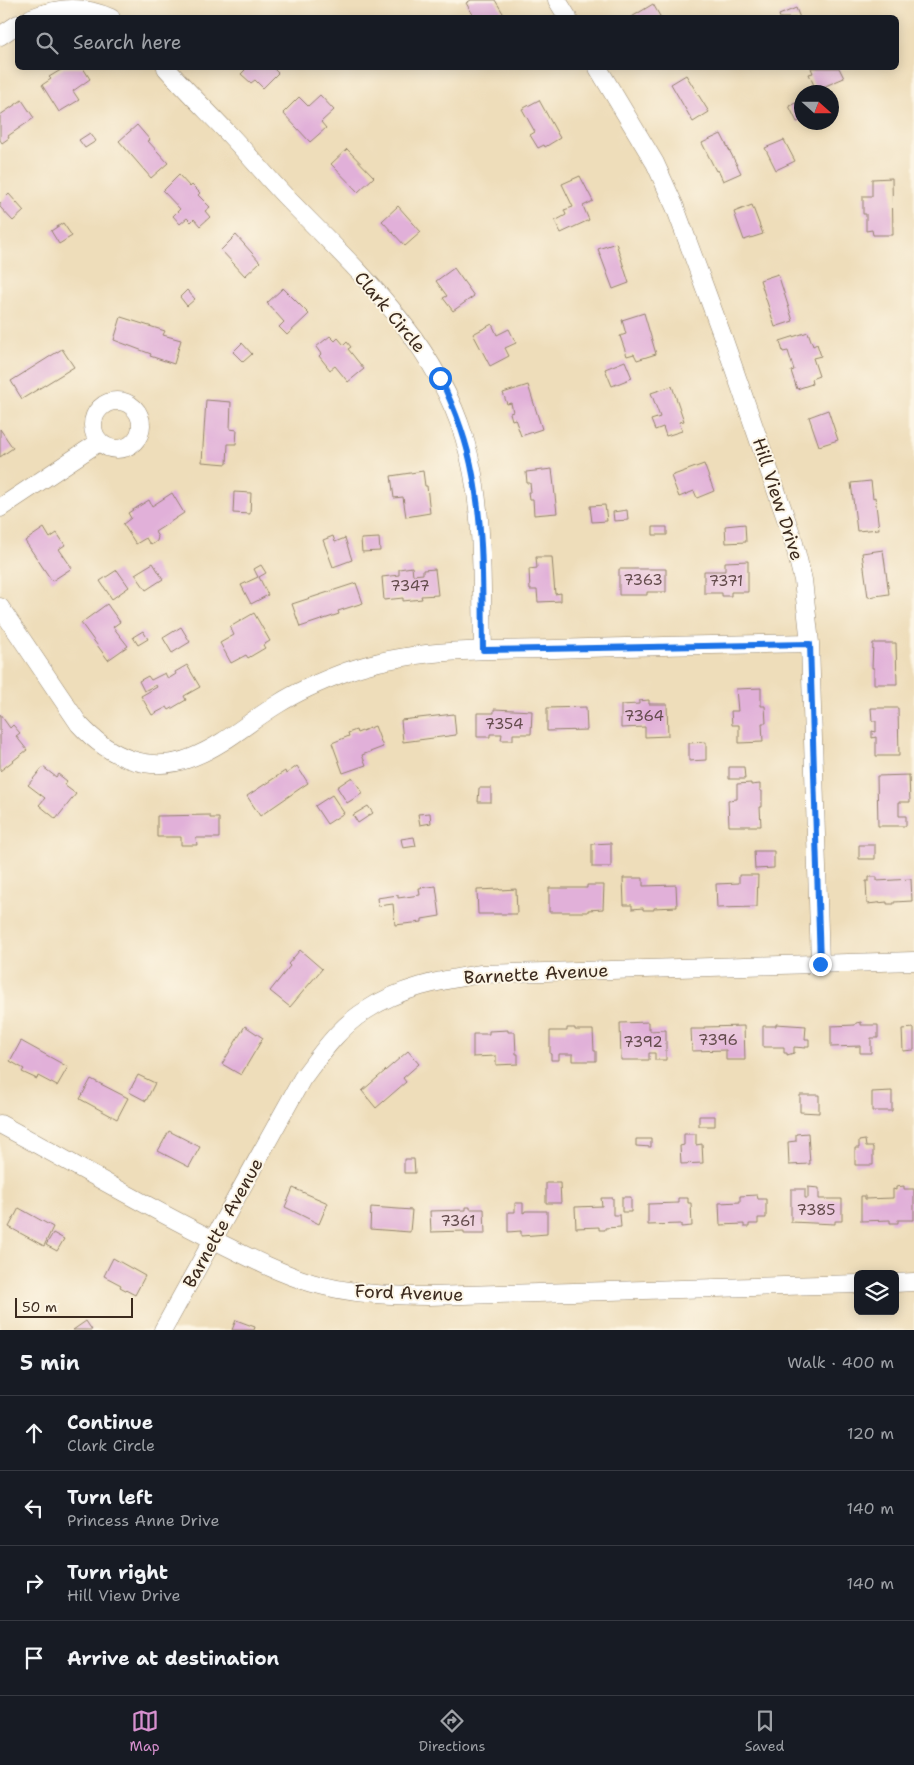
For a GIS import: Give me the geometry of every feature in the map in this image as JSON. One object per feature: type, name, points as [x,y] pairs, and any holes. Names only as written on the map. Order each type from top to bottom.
[{"type":"street","points":[[557,0],[566,15]]},
{"type":"street","points":[[38,15],[72,8],[88,9],[103,15]]},
{"type":"street","points":[[0,36],[15,26]]},
{"type":"street","name":"Clark Circle","points":[[168,70],[400,319],[426,354],[440,378],[452,403],[461,429],[473,474],[480,534],[483,650]]},
{"type":"street","name":"Hill View Drive","points":[[599,70],[654,163],[675,207],[721,331],[793,539],[803,580],[810,644],[820,964]]},
{"type":"street","points":[[0,508],[99,442]]},
{"type":"street","points":[[0,607],[79,724],[92,738],[104,748],[122,757],[158,764],[194,757],[227,738],[278,704],[313,686],[349,671],[378,662],[416,655],[483,650],[810,644]]},
{"type":"street","name":"Barnette Avenue","points":[[163,1330],[307,1072],[344,1028],[364,1011],[393,996],[449,978],[481,974],[914,961]]},
{"type":"street","name":"Ford Avenue","points":[[0,1124],[174,1220],[276,1270],[313,1283],[351,1292],[389,1296],[428,1296],[854,1284]]},
{"type":"street","points":[[899,1283],[914,1282]]},
{"type":"building","points":[[471,0],[495,0],[504,15],[473,15],[466,3]]},
{"type":"building","points":[[653,4],[659,15],[635,15]]},
{"type":"building","points":[[796,8],[799,15],[779,15]]},
{"type":"building","points":[[61,70],[84,70],[90,79],[73,91],[79,100],[59,112],[42,85],[51,79],[49,77]]},
{"type":"building","points":[[245,70],[275,70],[278,73],[263,88],[255,80],[251,83],[241,74]]},
{"type":"building","points":[[812,70],[840,70],[844,78],[828,85],[814,85],[809,74],[813,73]]},
{"type":"building","points":[[686,75],[709,112],[693,122],[671,84]]},
{"type":"building","points":[[320,95],[334,110],[321,122],[326,128],[310,142],[283,113],[299,97],[308,106]]},
{"type":"building","points":[[22,100],[34,118],[8,136],[9,138],[2,143],[0,140],[0,115]]},
{"type":"building","points":[[539,100],[560,138],[545,147],[544,145],[538,148],[530,135],[535,132],[522,109]]},
{"type":"building","points":[[794,104],[794,116],[789,106]]},
{"type":"building","points":[[137,125],[150,140],[148,141],[168,163],[151,178],[119,141]]},
{"type":"building","points":[[90,133],[96,141],[85,148],[79,140]]},
{"type":"building","points":[[721,134],[741,173],[723,181],[702,143]]},
{"type":"building","points":[[784,140],[795,161],[776,170],[765,148]]},
{"type":"building","points":[[347,149],[374,177],[358,192],[331,164]]},
{"type":"building","points":[[179,175],[190,187],[192,185],[200,193],[198,195],[210,207],[205,211],[210,217],[200,226],[194,219],[191,222],[187,218],[180,224],[173,216],[180,209],[163,191]]},
{"type":"building","points":[[580,176],[593,201],[583,206],[589,220],[561,233],[555,221],[566,215],[564,210],[573,207],[562,184]]},
{"type":"building","points":[[892,178],[893,235],[873,235],[872,230],[866,231],[866,214],[863,214],[863,196],[872,196],[872,179]]},
{"type":"building","points":[[9,194],[24,211],[13,221],[0,207],[0,203]]},
{"type":"building","points":[[752,205],[763,234],[744,240],[734,212]]},
{"type":"building","points":[[398,206],[421,232],[405,246],[382,221]]},
{"type":"building","points":[[63,223],[72,236],[59,244],[51,231]]},
{"type":"building","points":[[236,235],[260,262],[245,276],[221,250]]},
{"type":"building","points":[[616,243],[629,283],[613,289],[598,249]]},
{"type":"building","points":[[454,268],[474,296],[453,311],[443,298],[447,296],[436,281]]},
{"type":"building","points":[[778,274],[793,321],[775,327],[760,280]]},
{"type":"building","points":[[283,288],[309,314],[287,335],[279,327],[284,322],[267,303]]},
{"type":"building","points":[[187,290],[195,299],[187,306],[180,297]]},
{"type":"building","points":[[644,313],[656,354],[637,360],[634,354],[627,356],[620,336],[626,334],[622,320]]},
{"type":"building","points":[[121,317],[165,331],[163,335],[181,340],[174,364],[114,340]]},
{"type":"building","points":[[492,324],[497,335],[509,329],[516,343],[505,348],[509,356],[490,366],[473,334]]},
{"type":"building","points":[[808,332],[813,346],[817,344],[821,356],[813,358],[819,376],[811,379],[812,384],[797,389],[791,371],[794,370],[788,351],[783,352],[780,341]]},
{"type":"building","points":[[330,336],[335,341],[338,338],[344,345],[347,342],[351,347],[348,349],[364,369],[348,382],[335,366],[330,370],[319,356],[321,354],[316,347]]},
{"type":"building","points":[[242,343],[252,354],[243,362],[233,352]]},
{"type":"building","points":[[62,349],[74,367],[22,399],[11,381]]},
{"type":"building","points":[[625,361],[632,378],[612,386],[605,369]]},
{"type":"building","points":[[528,385],[542,429],[521,436],[515,419],[512,420],[510,413],[513,412],[511,403],[507,404],[503,393]]},
{"type":"building","points":[[672,386],[684,421],[679,422],[682,431],[666,436],[663,427],[655,430],[651,420],[660,417],[651,393]]},
{"type":"building","points":[[206,400],[231,402],[230,429],[237,430],[236,444],[228,444],[227,464],[202,462]]},
{"type":"building","points":[[828,410],[838,440],[819,446],[809,417]]},
{"type":"building","points":[[0,429],[13,448],[0,457]]},
{"type":"building","points":[[704,464],[714,491],[697,498],[694,491],[679,497],[671,476]]},
{"type":"building","points":[[552,469],[557,513],[534,515],[533,499],[529,499],[528,492],[531,492],[530,483],[527,483],[526,472]]},
{"type":"building","points":[[423,471],[430,513],[406,517],[403,497],[394,498],[391,476]]},
{"type":"building","points":[[871,481],[879,529],[857,531],[851,483]]},
{"type":"building","points":[[234,492],[251,493],[250,514],[233,513]]},
{"type":"building","points":[[172,493],[184,513],[155,532],[158,537],[157,541],[153,544],[149,543],[146,538],[136,544],[123,524],[131,518],[128,513],[149,500],[152,506]]},
{"type":"building","points":[[605,505],[607,521],[592,522],[590,506]]},
{"type":"building","points":[[627,510],[628,520],[614,521],[613,512]]},
{"type":"building","points":[[745,524],[746,542],[726,543],[725,526]]},
{"type":"building","points":[[653,527],[667,527],[667,535],[653,535]]},
{"type":"building","points":[[44,528],[50,538],[57,533],[65,545],[59,549],[72,568],[52,581],[25,541]]},
{"type":"building","points":[[333,536],[335,542],[345,538],[352,560],[333,567],[323,540]]},
{"type":"building","points":[[379,538],[380,551],[362,552],[361,539]]},
{"type":"building","points":[[883,550],[889,594],[868,597],[862,553]]},
{"type":"building","points":[[536,557],[552,557],[555,594],[561,593],[561,601],[538,602],[537,590],[530,590],[529,569],[537,568]]},
{"type":"building","points":[[748,561],[748,592],[731,592],[731,596],[722,596],[722,593],[704,593],[704,571],[725,571],[725,562]]},
{"type":"building","points":[[153,563],[163,579],[146,590],[135,574]]},
{"type":"building","points":[[261,565],[266,573],[259,577],[268,595],[251,604],[241,585],[258,577],[254,569]]},
{"type":"building","points":[[412,567],[413,575],[423,574],[423,570],[435,569],[438,595],[421,596],[422,599],[403,601],[403,598],[384,600],[382,577],[399,575],[399,569]]},
{"type":"building","points":[[619,569],[666,569],[666,592],[647,592],[647,595],[619,595]]},
{"type":"building","points":[[117,570],[129,587],[112,599],[100,581]]},
{"type":"building","points":[[356,583],[363,603],[338,611],[339,614],[300,627],[292,604]]},
{"type":"building","points":[[107,604],[120,622],[113,627],[128,646],[108,660],[81,623]]},
{"type":"building","points":[[254,613],[270,641],[263,645],[265,648],[248,658],[246,655],[231,663],[220,643],[234,635],[230,627]]},
{"type":"building","points":[[181,627],[190,642],[172,653],[163,638]]},
{"type":"building","points":[[143,631],[148,639],[138,645],[133,637]]},
{"type":"building","points":[[873,643],[896,643],[897,684],[874,684],[874,668],[872,668]]},
{"type":"building","points":[[187,665],[200,687],[184,696],[186,700],[169,710],[167,707],[152,715],[141,696],[157,687],[156,685],[144,691],[139,681],[148,676],[151,680],[165,673],[168,679]]},
{"type":"building","points":[[761,688],[761,706],[765,706],[766,723],[762,723],[763,742],[739,743],[739,725],[732,725],[731,711],[738,711],[736,689]]},
{"type":"building","points":[[649,700],[649,704],[667,704],[668,736],[645,737],[645,727],[621,728],[621,705],[639,704],[639,701]]},
{"type":"building","points":[[586,707],[587,730],[547,731],[547,708]]},
{"type":"building","points":[[871,708],[898,708],[899,756],[876,756],[876,737],[872,738],[872,731],[876,732],[876,721],[872,721]]},
{"type":"building","points":[[494,709],[532,711],[531,734],[513,734],[513,740],[501,740],[502,734],[490,734],[490,737],[477,737],[477,713],[494,713]]},
{"type":"building","points":[[0,714],[10,728],[13,725],[20,733],[16,736],[27,750],[0,771]]},
{"type":"building","points":[[454,714],[456,735],[403,742],[401,720]]},
{"type":"building","points":[[375,726],[383,747],[362,755],[366,765],[343,773],[332,743],[349,736],[348,733],[356,730],[357,733]]},
{"type":"building","points":[[706,742],[706,760],[689,761],[689,743]]},
{"type":"building","points":[[297,766],[308,783],[260,816],[247,796],[285,771],[286,774]]},
{"type":"building","points":[[43,767],[56,777],[58,774],[67,781],[64,785],[76,794],[56,819],[39,805],[45,798],[28,785]]},
{"type":"building","points":[[729,767],[744,767],[745,779],[729,779]]},
{"type":"building","points":[[909,775],[910,802],[899,802],[899,816],[906,816],[906,826],[878,826],[877,776]]},
{"type":"building","points":[[352,777],[363,793],[347,803],[337,787]]},
{"type":"building","points":[[751,783],[751,785],[760,784],[760,791],[762,791],[762,807],[760,807],[761,826],[729,826],[728,800],[737,799],[737,784]]},
{"type":"building","points":[[479,788],[491,788],[491,802],[478,802]]},
{"type":"building","points":[[332,795],[344,813],[327,824],[315,806]]},
{"type":"building","points":[[368,806],[373,813],[358,823],[353,815]]},
{"type":"building","points":[[430,813],[431,823],[420,825],[418,814]]},
{"type":"building","points":[[210,815],[210,818],[219,818],[219,838],[196,838],[197,845],[181,845],[181,837],[157,837],[157,816]]},
{"type":"building","points":[[414,837],[416,846],[403,848],[401,839]]},
{"type":"building","points":[[611,843],[611,867],[592,867],[592,844]]},
{"type":"building","points":[[859,845],[875,845],[875,859],[859,859]]},
{"type":"building","points":[[754,851],[774,851],[774,868],[755,869]]},
{"type":"building","points":[[739,875],[758,875],[757,907],[717,908],[716,884],[739,883]]},
{"type":"building","points":[[869,877],[877,877],[877,881],[911,879],[912,901],[894,902],[894,904],[887,904],[887,902],[867,904],[866,881],[869,881]]},
{"type":"building","points":[[623,878],[643,878],[643,886],[676,885],[677,907],[643,910],[643,908],[632,909],[632,905],[624,905]]},
{"type":"building","points":[[587,885],[604,885],[603,909],[588,910],[588,912],[549,912],[549,888],[587,888]]},
{"type":"building","points":[[436,886],[440,916],[422,919],[422,922],[395,925],[393,904],[378,906],[377,898],[398,895],[398,898],[420,895],[419,888]]},
{"type":"building","points":[[516,889],[517,914],[478,914],[477,890]]},
{"type":"building","points":[[300,950],[322,969],[290,1007],[270,991]]},
{"type":"building","points":[[648,1022],[650,1031],[666,1030],[666,1060],[655,1060],[655,1053],[649,1053],[649,1060],[621,1060],[620,1023]]},
{"type":"building","points":[[861,1022],[861,1025],[878,1025],[878,1038],[871,1038],[871,1053],[860,1053],[860,1046],[831,1047],[831,1026],[855,1025]]},
{"type":"building","points":[[776,1024],[806,1026],[805,1039],[809,1039],[809,1046],[806,1046],[806,1048],[794,1047],[794,1053],[787,1055],[787,1053],[784,1053],[784,1047],[763,1047],[763,1026],[776,1026]]},
{"type":"building","points":[[245,1026],[263,1038],[241,1075],[222,1064]]},
{"type":"building","points":[[744,1026],[745,1060],[726,1060],[726,1050],[692,1051],[691,1029]]},
{"type":"building","points":[[567,1028],[593,1030],[596,1061],[573,1061],[573,1054],[559,1054],[559,1060],[551,1060],[550,1031],[567,1031]]},
{"type":"building","points":[[914,1028],[914,1050],[903,1051],[902,1029]]},
{"type":"building","points":[[508,1030],[508,1032],[515,1032],[518,1064],[496,1065],[496,1056],[473,1057],[473,1034],[489,1034],[489,1031]]},
{"type":"building","points":[[21,1041],[68,1067],[57,1086],[38,1076],[37,1079],[22,1072],[24,1069],[10,1061]]},
{"type":"building","points":[[408,1051],[419,1064],[403,1078],[406,1082],[376,1108],[362,1091]]},
{"type":"building","points":[[138,1075],[155,1083],[146,1101],[129,1092]]},
{"type":"building","points":[[91,1079],[128,1098],[117,1119],[80,1099]]},
{"type":"building","points":[[892,1091],[892,1111],[872,1111],[872,1092]]},
{"type":"building","points":[[800,1095],[819,1095],[819,1113],[800,1112]]},
{"type":"building","points":[[699,1116],[715,1116],[715,1126],[699,1126]]},
{"type":"building","points":[[169,1131],[200,1147],[189,1167],[158,1151]]},
{"type":"building","points":[[808,1133],[810,1164],[789,1165],[788,1142],[796,1141],[796,1134]]},
{"type":"building","points":[[684,1134],[696,1134],[696,1145],[702,1144],[703,1163],[681,1164],[680,1146],[684,1145]]},
{"type":"building","points":[[636,1139],[651,1139],[651,1147],[636,1146]]},
{"type":"building","points":[[865,1140],[866,1147],[873,1147],[873,1165],[855,1165],[855,1148],[859,1148],[859,1141]]},
{"type":"building","points":[[404,1159],[414,1159],[415,1173],[404,1173]]},
{"type":"building","points":[[546,1183],[560,1183],[561,1203],[546,1203]]},
{"type":"building","points":[[904,1186],[904,1189],[914,1189],[914,1220],[898,1220],[898,1223],[890,1223],[890,1220],[861,1221],[861,1196],[865,1196],[865,1199],[893,1198],[893,1189],[896,1190],[896,1187]]},
{"type":"building","points":[[808,1187],[819,1188],[819,1199],[842,1199],[842,1221],[835,1221],[835,1224],[791,1222],[791,1189],[805,1189],[805,1198],[808,1198]]},
{"type":"building","points":[[293,1188],[328,1203],[319,1224],[285,1207]]},
{"type":"building","points":[[757,1195],[758,1199],[766,1199],[766,1218],[758,1218],[758,1224],[749,1224],[749,1227],[744,1227],[744,1224],[720,1225],[719,1203],[740,1202],[740,1196]]},
{"type":"building","points":[[622,1197],[631,1197],[631,1212],[622,1212]]},
{"type":"building","points":[[601,1198],[613,1198],[613,1215],[620,1215],[621,1227],[605,1228],[605,1230],[599,1230],[599,1227],[576,1228],[575,1207],[602,1206]]},
{"type":"building","points":[[678,1198],[688,1198],[688,1203],[691,1203],[692,1226],[681,1227],[681,1224],[648,1225],[648,1204],[678,1203]]},
{"type":"building","points":[[515,1203],[523,1203],[523,1213],[525,1211],[547,1211],[547,1234],[521,1236],[521,1231],[508,1232],[508,1212],[515,1212]]},
{"type":"building","points":[[371,1207],[412,1210],[410,1232],[370,1229]]},
{"type":"building","points":[[466,1207],[470,1207],[470,1209],[484,1209],[485,1234],[464,1234],[464,1231],[431,1232],[430,1211],[466,1210]]},
{"type":"building","points":[[19,1208],[53,1227],[44,1246],[9,1227]]},
{"type":"building","points":[[53,1233],[64,1239],[57,1251],[46,1245]]},
{"type":"building","points":[[113,1258],[145,1276],[135,1295],[104,1276]]},
{"type":"building","points":[[236,1320],[255,1327],[254,1330],[232,1330]]},
{"type":"building","points":[[86,1321],[92,1330],[73,1330]]},
{"type":"route","points":[[440,378],[452,403],[464,438],[478,504],[483,650],[810,644],[820,964]]}]
